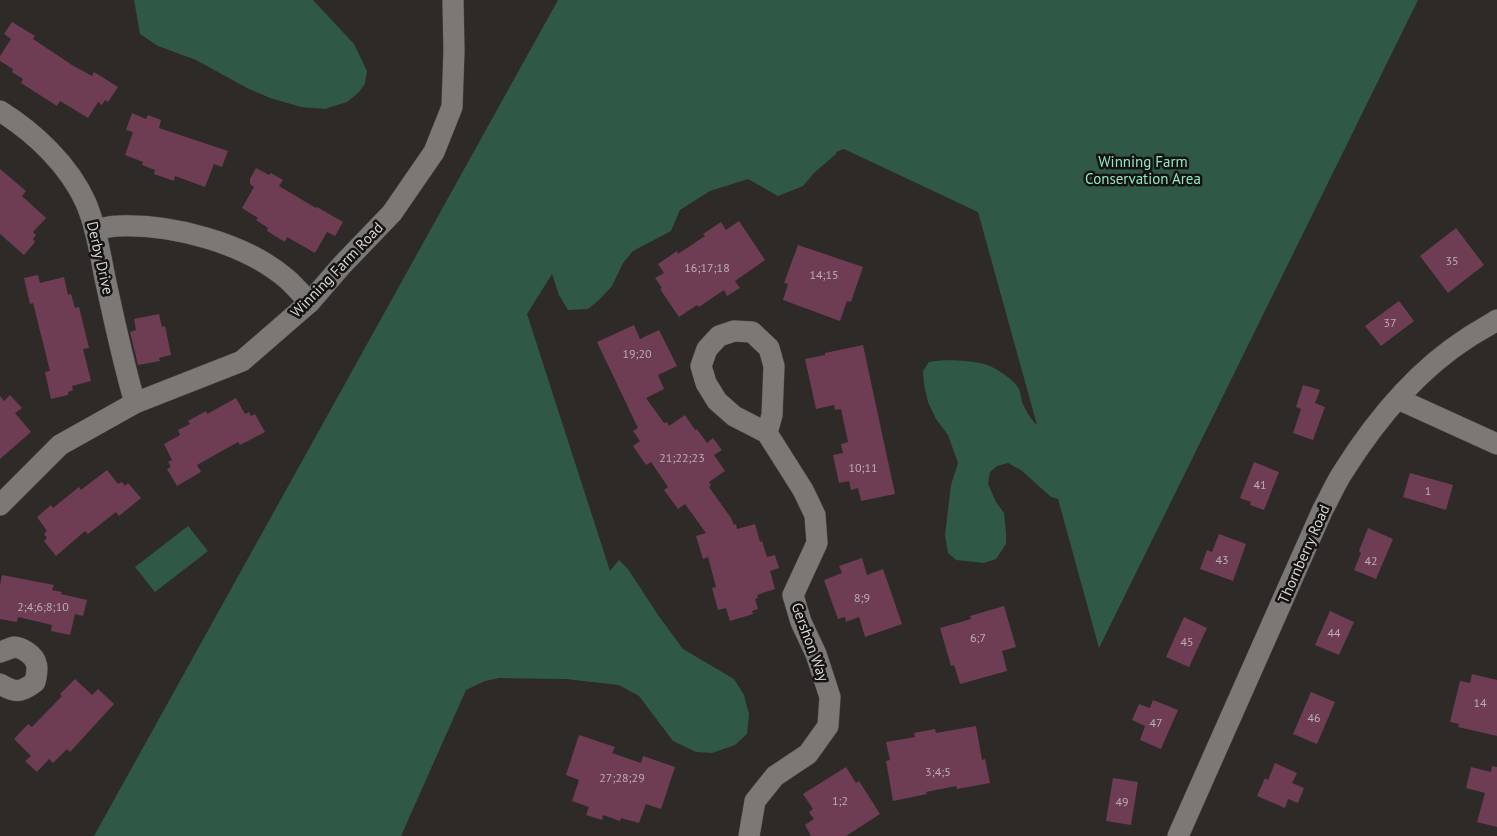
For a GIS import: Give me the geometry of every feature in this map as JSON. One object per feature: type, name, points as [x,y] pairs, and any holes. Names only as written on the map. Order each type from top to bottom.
[{"type":"street","name":"Winning Farm Road","points":[[0,505],[60,445],[135,403],[242,361],[310,302],[392,213],[434,152],[452,107],[453,0]]},
{"type":"street","name":"Derby Drive","points":[[0,111],[48,149],[68,173],[86,202],[95,230],[135,403]]},
{"type":"street","points":[[95,230],[116,226],[141,226],[184,232],[230,245],[286,278],[310,302]]},
{"type":"street","name":"Thornberry Road","points":[[1178,836],[1323,510],[1342,474],[1376,425],[1416,381],[1468,337],[1497,321]]},
{"type":"street","points":[[734,331],[752,332],[769,348],[774,366],[772,416],[768,433],[734,416],[717,401],[706,382],[701,366],[706,349],[719,336],[734,331]]},
{"type":"street","points":[[1398,399],[1497,444]]},
{"type":"street","name":"Gershon Way","points":[[749,836],[754,801],[775,776],[808,754],[828,726],[830,697],[793,595],[817,543],[815,515],[803,490],[768,433]]},
{"type":"street","points":[[0,652],[14,647],[25,650],[38,664],[35,682],[20,691],[9,690],[0,684]]},
{"type":"green space","points":[[134,0],[313,0],[354,44],[367,71],[365,84],[347,102],[325,109],[301,107],[270,98],[196,60],[158,46],[140,34]]},
{"type":"green space","name":"Winning Farm Conservation Area","points":[[558,0],[1418,0],[1099,648],[1058,499],[1051,497],[1021,470],[1008,463],[997,466],[990,472],[988,484],[1004,513],[1006,533],[1006,544],[996,559],[984,563],[956,560],[948,553],[945,535],[951,485],[958,463],[948,435],[936,419],[928,402],[923,371],[929,362],[968,361],[996,369],[1016,385],[1025,409],[1037,425],[978,212],[844,149],[836,152],[803,186],[778,196],[748,179],[710,191],[680,210],[671,231],[633,251],[623,263],[612,286],[588,309],[568,310],[559,295],[552,274],[527,314],[610,571],[619,560],[628,569],[683,649],[734,679],[744,695],[749,714],[747,734],[735,745],[712,753],[696,752],[673,741],[639,696],[619,685],[566,679],[499,678],[485,681],[466,690],[401,836],[94,836]]},
{"type":"green space","points":[[188,526],[208,551],[155,592],[135,567]]},
{"type":"building","points":[[12,22],[35,36],[33,39],[72,65],[92,76],[94,72],[118,87],[108,102],[105,100],[102,105],[98,102],[88,118],[60,101],[57,106],[21,83],[23,79],[0,61],[0,56],[11,39],[4,34]]},
{"type":"building","points":[[132,113],[146,119],[148,115],[161,120],[159,128],[228,151],[222,167],[214,164],[205,187],[175,176],[174,181],[154,174],[155,170],[142,165],[143,162],[125,155],[133,132],[126,130]]},
{"type":"building","points":[[256,168],[283,180],[279,186],[343,222],[335,236],[327,232],[315,253],[287,237],[285,242],[267,231],[268,228],[256,220],[258,218],[242,208],[254,187],[250,184],[250,179]]},
{"type":"building","points":[[0,169],[26,191],[22,196],[46,218],[33,232],[36,235],[33,239],[35,242],[24,255],[0,234]]},
{"type":"building","points":[[739,221],[765,260],[735,281],[740,288],[727,296],[724,290],[679,317],[655,278],[664,273],[658,264],[705,236],[703,234],[721,222],[726,230]]},
{"type":"building","points":[[1456,228],[1484,265],[1448,293],[1420,256]]},
{"type":"building","points":[[798,245],[863,267],[851,302],[847,301],[840,321],[783,300],[788,284],[784,283]]},
{"type":"building","points":[[38,275],[40,283],[64,277],[68,295],[71,294],[75,308],[79,307],[89,348],[83,349],[91,381],[72,386],[73,390],[68,392],[68,395],[51,399],[45,372],[50,371],[33,303],[30,304],[24,278]]},
{"type":"building","points":[[1399,301],[1414,321],[1381,346],[1365,326]]},
{"type":"building","points":[[159,314],[162,327],[165,326],[171,355],[159,358],[160,361],[138,365],[130,332],[136,330],[134,319]]},
{"type":"building","points":[[634,325],[640,339],[659,330],[677,366],[658,375],[664,389],[646,398],[664,423],[667,422],[669,426],[685,415],[707,443],[713,438],[722,450],[714,455],[725,471],[709,482],[711,485],[709,487],[734,525],[736,524],[737,529],[755,524],[767,557],[775,555],[779,568],[770,571],[775,589],[757,595],[758,598],[755,599],[758,609],[752,611],[753,614],[730,621],[726,608],[718,610],[712,588],[716,587],[708,557],[703,559],[696,536],[706,533],[685,504],[678,509],[664,490],[668,487],[651,462],[646,465],[633,446],[640,441],[633,431],[638,428],[597,342]]},
{"type":"building","points":[[863,345],[895,494],[861,501],[858,488],[851,490],[849,481],[839,483],[833,455],[843,453],[841,444],[848,442],[841,409],[835,410],[834,405],[816,409],[805,359]]},
{"type":"building","points":[[1303,385],[1320,390],[1315,403],[1325,407],[1313,440],[1293,433],[1301,409],[1296,407]]},
{"type":"building","points":[[10,395],[22,408],[15,413],[31,432],[0,459],[0,396],[4,401]]},
{"type":"building","points":[[236,398],[245,414],[249,412],[251,416],[255,414],[265,432],[240,445],[238,442],[197,465],[201,472],[177,486],[167,469],[171,467],[168,462],[172,460],[164,444],[180,435],[178,430],[190,424],[188,421],[206,411],[207,414]]},
{"type":"building","points":[[1254,462],[1279,472],[1264,510],[1240,498]]},
{"type":"building","points":[[107,470],[118,484],[122,482],[125,486],[128,483],[141,498],[119,516],[116,512],[88,534],[85,531],[56,556],[44,541],[47,538],[44,534],[47,531],[37,517],[51,505],[53,508],[79,487],[81,490]]},
{"type":"building","points":[[1410,473],[1453,485],[1446,510],[1403,497]]},
{"type":"building","points":[[1368,528],[1393,539],[1376,579],[1354,570]]},
{"type":"building","points":[[1219,534],[1246,544],[1233,581],[1200,569],[1207,550],[1212,552]]},
{"type":"building","points":[[862,558],[867,575],[883,569],[902,624],[865,637],[859,617],[846,622],[845,617],[838,619],[824,580],[842,573],[839,566]]},
{"type":"building","points":[[2,575],[54,585],[52,590],[87,600],[83,616],[75,614],[70,635],[51,631],[52,625],[18,617],[17,622],[0,619]]},
{"type":"building","points":[[1004,606],[1016,647],[1002,651],[1007,671],[960,684],[954,665],[951,666],[940,628]]},
{"type":"building","points":[[1330,611],[1354,622],[1339,655],[1315,645]]},
{"type":"building","points":[[1184,617],[1207,628],[1189,667],[1166,657]]},
{"type":"building","points":[[1472,674],[1497,680],[1497,736],[1458,727],[1459,724],[1450,722],[1460,681],[1470,683]]},
{"type":"building","points":[[75,679],[92,695],[98,689],[114,704],[70,752],[67,749],[53,763],[49,759],[37,772],[25,761],[31,756],[14,739],[28,724],[32,727]]},
{"type":"building","points":[[1311,692],[1335,702],[1317,744],[1293,734]]},
{"type":"building","points":[[1153,700],[1178,710],[1161,749],[1140,740],[1145,726],[1132,720],[1139,704],[1150,708]]},
{"type":"building","points":[[976,726],[982,760],[985,759],[990,783],[957,789],[956,786],[893,801],[886,761],[890,760],[886,742],[915,737],[914,733],[935,729],[936,733]]},
{"type":"building","points":[[579,735],[615,747],[612,753],[641,763],[643,756],[675,767],[661,809],[646,804],[639,823],[621,818],[620,821],[603,815],[602,820],[586,815],[589,807],[572,801],[579,780],[566,775]]},
{"type":"building","points":[[1275,763],[1297,773],[1292,783],[1304,788],[1298,803],[1288,799],[1285,808],[1257,796],[1265,778],[1268,780]]},
{"type":"building","points":[[1492,766],[1497,767],[1497,827],[1477,822],[1485,793],[1466,788],[1471,767],[1491,772]]},
{"type":"building","points":[[846,767],[856,783],[859,781],[880,814],[846,836],[811,836],[805,825],[814,819],[809,812],[813,809],[803,794]]},
{"type":"building","points":[[1113,778],[1138,782],[1131,825],[1106,821]]}]
